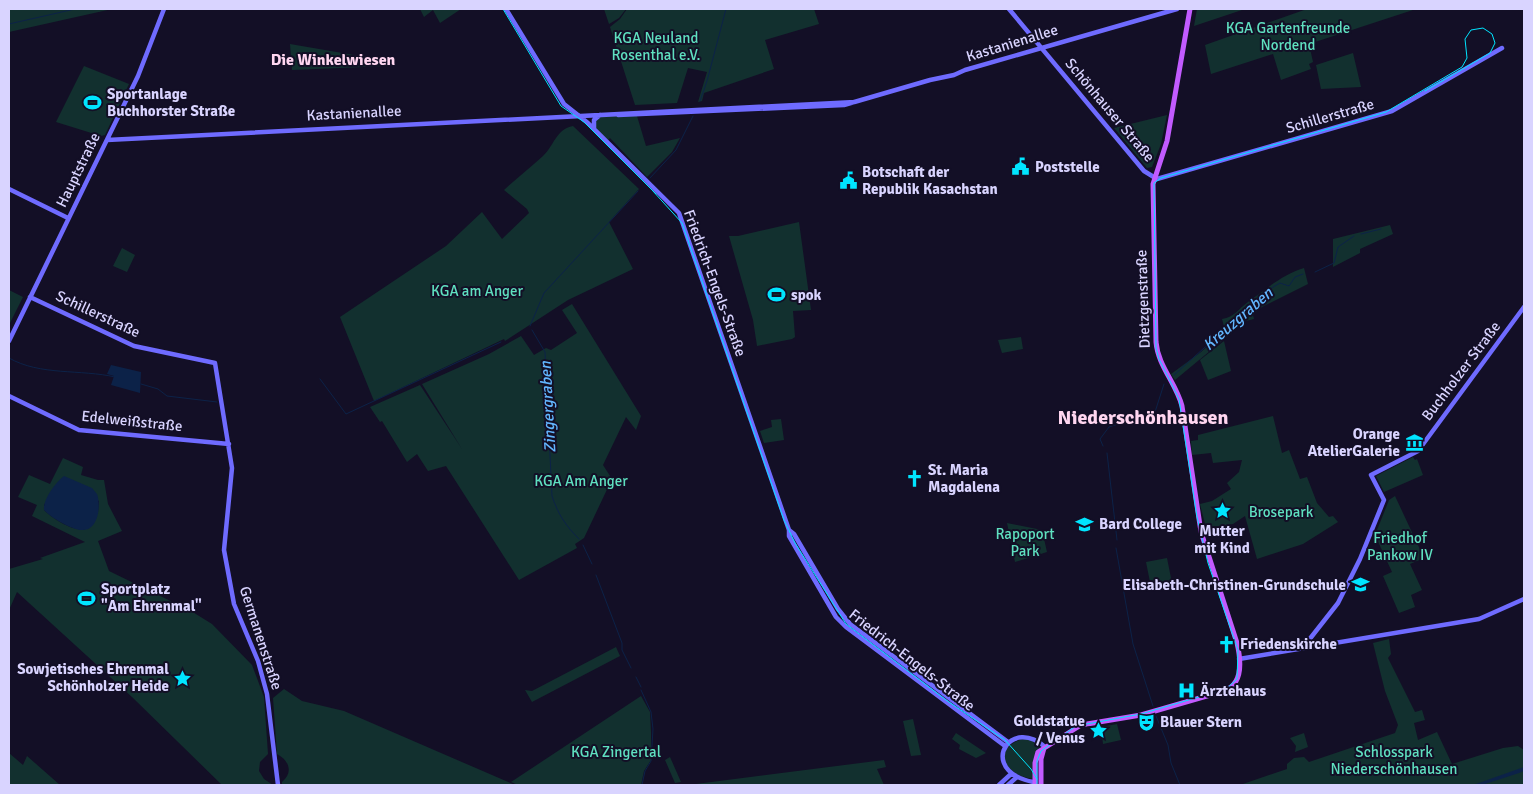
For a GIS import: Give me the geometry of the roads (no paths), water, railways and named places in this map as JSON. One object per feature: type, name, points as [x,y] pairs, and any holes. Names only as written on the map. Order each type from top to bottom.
[{"type":"main road","name":"Hauptstraße","points":[[9,341],[149,52],[164,9]]},
{"type":"main road","name":"Friedrich-Engels-Straße","points":[[506,9],[562,101],[594,128],[680,213],[790,537],[840,621],[1005,746]]},
{"type":"main road","name":"Schönhauser Straße","points":[[1009,9],[1144,171],[1154,179]]},
{"type":"main road","name":"Kastanienallee","points":[[107,140],[578,115],[702,112],[844,105],[954,75],[965,70],[1177,9]]},
{"type":"main road","name":"Dietzgenstraße","points":[[1045,747],[1081,725],[1141,715],[1224,691],[1237,682],[1240,659],[1237,643],[1201,532],[1179,395],[1161,363],[1156,347],[1154,179],[1167,141],[1190,9]]},
{"type":"main road","name":"Schillerstraße","points":[[1154,179],[1389,112],[1502,48]]},
{"type":"main road","points":[[594,128],[594,120],[602,114]]},
{"type":"main road","points":[[9,189],[68,218]]},
{"type":"main road","name":"Schillerstraße","points":[[30,297],[134,346],[215,363]]},
{"type":"main road","name":"Buchholzer Straße","points":[[1305,648],[1305,645],[1338,603],[1360,559],[1383,498],[1370,474],[1418,451],[1524,307]]},
{"type":"main road","name":"Germanenstraße","points":[[215,363],[232,468],[224,550],[234,604],[258,661],[267,694],[278,785]]},
{"type":"main road","name":"Edelweißstraße","points":[[9,396],[80,430],[229,444]]},
{"type":"main road","name":"Friedrich-Engels-Straße","points":[[789,530],[794,534],[838,609],[850,624],[1008,742]]},
{"type":"main road","points":[[1240,659],[1479,619],[1524,598]]},
{"type":"main road","points":[[1019,737],[1029,737],[1045,747],[1036,757],[1038,784],[1011,774],[1003,763],[1005,746],[1008,742],[1019,737]]},
{"type":"main road","points":[[999,785],[1011,774]]},
{"type":"main road","points":[[1008,785],[1017,776]]},
{"type":"water","points":[[111,365],[141,372],[140,393],[111,385],[114,376],[107,374]]},
{"type":"water","points":[[64,476],[92,488],[97,494],[99,504],[98,516],[88,529],[79,530],[68,526],[56,520],[44,510],[51,491]]},
{"type":"water","points":[[1524,767],[1524,771],[1519,773],[1482,785],[1473,785]]},
{"type":"waterway","points":[[9,24],[75,9]]},
{"type":"waterway","name":"Zingergraben","points":[[700,101],[726,9]]},
{"type":"waterway","name":"Zingergraben","points":[[650,178],[676,150],[693,116]]},
{"type":"waterway","name":"Zingergraben","points":[[530,326],[544,293],[638,191]]},
{"type":"waterway","name":"Kreuzgraben","points":[[1361,234],[1381,229]]},
{"type":"waterway","name":"Kreuzgraben","points":[[1315,272],[1334,263],[1338,247],[1354,236]]},
{"type":"waterway","name":"Kreuzgraben","points":[[1174,375],[1233,322],[1245,314],[1273,287],[1280,283],[1289,286],[1295,277],[1303,274]]},
{"type":"waterway","name":"Zingergraben","points":[[532,330],[545,352],[552,496],[562,519],[579,539]]},
{"type":"waterway","points":[[320,379],[346,414],[501,342]]},
{"type":"waterway","points":[[9,358],[21,364],[47,370],[115,377]]},
{"type":"waterway","points":[[141,384],[158,389],[167,396],[217,402]]},
{"type":"waterway","name":"Kreuzgraben","points":[[1103,446],[1100,439],[1109,427],[1155,412],[1164,384]]},
{"type":"waterway","name":"Zingergraben","points":[[546,395],[553,394]]},
{"type":"waterway","name":"Kreuzgraben","points":[[1107,453],[1117,540]]},
{"type":"waterway","name":"Zingergraben","points":[[583,545],[592,564]]},
{"type":"waterway","name":"Kreuzgraben","points":[[1116,548],[1133,644],[1153,706]]},
{"type":"waterway","name":"Zingergraben","points":[[596,575],[622,643],[622,650],[631,668]]},
{"type":"waterway","name":"Zingergraben","points":[[636,677],[641,687]]},
{"type":"waterway","name":"Zingergraben","points":[[641,690],[651,712],[653,729],[651,761],[645,771],[642,785]]},
{"type":"waterway","name":"Kreuzgraben","points":[[1156,716],[1168,745],[1171,763],[1180,785]]},
{"type":"tram line","points":[[503,9],[561,106],[584,122],[656,194]]},
{"type":"tram line","points":[[1037,785],[1037,761],[1041,751],[1076,726],[1141,714],[1226,689],[1237,679],[1238,650],[1208,563],[1197,517],[1179,399],[1159,359],[1156,348],[1154,183],[1161,178],[1386,112],[1462,67],[1467,58],[1465,39],[1471,30],[1483,28],[1492,34],[1495,43],[1490,53],[1425,91]]},
{"type":"tram line","points":[[652,190],[682,223],[784,520],[795,543],[846,624],[946,700],[1005,740],[1031,769],[1037,779]]},
{"type":"place","name":"Sportanlage Buchhorster Straße","points":[[93,103]]},
{"type":"place","name":"Poststelle","points":[[1021,167]]},
{"type":"place","name":"Botschaft der Republik Kasachstan","points":[[848,181]]},
{"type":"place","name":"spok","points":[[777,295]]},
{"type":"place","name":"Orange AtelierGalerie","points":[[1414,443]]},
{"type":"place","name":"St. Maria Magdalena","points":[[914,479]]},
{"type":"place","name":"Mutter mit Kind","points":[[1222,510]]},
{"type":"place","name":"Bard College","points":[[1085,524]]},
{"type":"place","name":"Elisabeth-Christinen-Grundschule","points":[[1360,585]]},
{"type":"place","name":"Sportplatz \"Am Ehrenmal\"","points":[[87,598]]},
{"type":"place","name":"Friedenskirche","points":[[1226,644]]},
{"type":"place","name":"Sowjetisches Ehrenmal Schönholzer Heide","points":[[183,678]]},
{"type":"place","name":"Ärztehaus","points":[[1186,691]]},
{"type":"place","name":"Blauer Stern","points":[[1146,722]]},
{"type":"place","name":"Goldstatue / Venus","points":[[1099,730]]},
{"type":"district","name":"Die Winkelwiesen","points":[[333,60]]},
{"type":"district","name":"Niederschönhausen","points":[[1143,417]]},
{"type":"park label","name":"KGA Gartenfreunde Nordend","points":[[1288,36]]},
{"type":"park label","name":"KGA Neuland Rosenthal e.V.","points":[[656,46]]},
{"type":"park label","name":"KGA am Anger","points":[[477,291]]},
{"type":"park label","name":"KGA Am Anger","points":[[581,481]]},
{"type":"park label","name":"Brosepark","points":[[1281,512]]},
{"type":"park label","name":"Rapoport Park","points":[[1025,542]]},
{"type":"park label","name":"Friedhof Pankow IV","points":[[1400,546]]},
{"type":"park label","name":"KGA Zingertal","points":[[616,752]]},
{"type":"park label","name":"Schlosspark Niederschönhausen","points":[[1394,760]]}]
